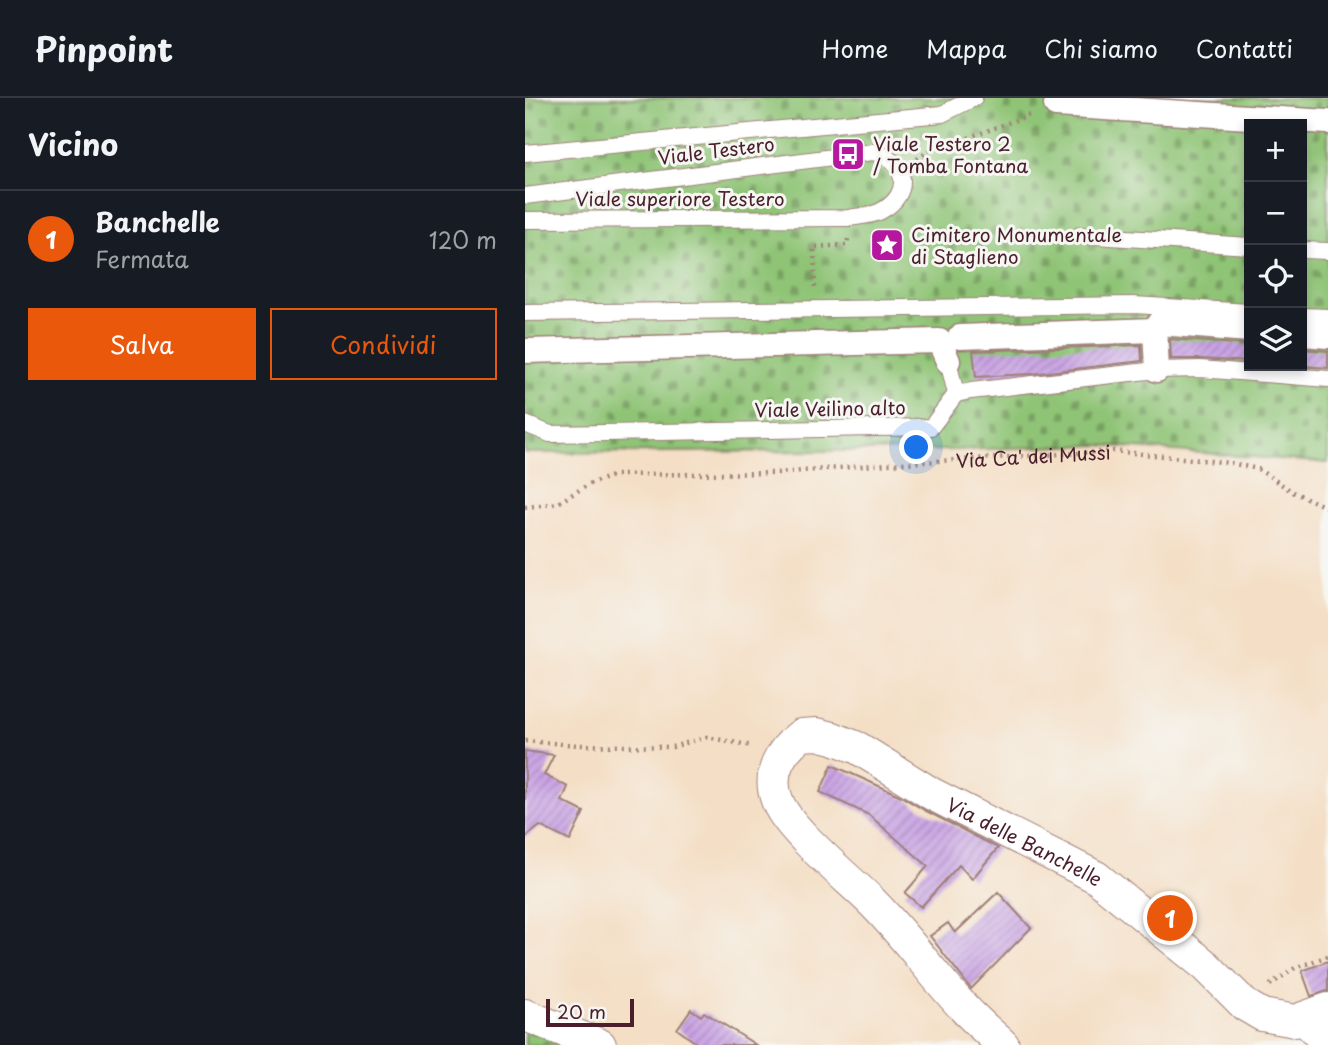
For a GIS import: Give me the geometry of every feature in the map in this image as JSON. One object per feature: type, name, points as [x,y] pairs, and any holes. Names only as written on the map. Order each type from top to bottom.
[{"type":"street","points":[[1056,105],[1328,122]]},
{"type":"street","points":[[1157,370],[1155,330],[1159,323],[1244,330]]},
{"type":"street","points":[[960,337],[1155,330]]},
{"type":"street","points":[[1307,334],[1328,336]]},
{"type":"street","points":[[525,351],[939,341],[948,361]]},
{"type":"street","name":"Via delle Banchelle","points":[[783,752],[801,735],[817,734],[858,748],[932,794],[1096,877],[1206,966],[1245,1005],[1262,1015],[1295,1021],[1316,1014],[1328,1044]]},
{"type":"street","points":[[783,752],[775,768],[774,783],[777,801],[787,818],[880,911],[964,1007],[1003,1045]]},
{"type":"street","points":[[525,1015],[600,1045]]},
{"type":"lane","points":[[525,153],[942,114],[974,98]]},
{"type":"lane","name":"Viale Testero","points":[[525,196],[873,152],[899,166],[902,175]]},
{"type":"lane","name":"Viale superiore Testero","points":[[525,220],[842,218],[878,213],[888,206],[896,198],[902,175]]},
{"type":"lane","points":[[1080,235],[1244,246]]},
{"type":"lane","points":[[1307,250],[1328,251]]},
{"type":"lane","points":[[525,313],[1134,305],[1244,312]]},
{"type":"lane","points":[[1307,316],[1328,317]]},
{"type":"lane","points":[[948,361],[956,394],[1157,370],[1200,369],[1328,379]]},
{"type":"lane","name":"Viale Veilino alto","points":[[525,424],[550,433],[931,427],[956,394]]},
{"type":"path","points":[[902,175],[930,150],[1056,105]]},
{"type":"path","points":[[816,308],[814,247],[847,245],[842,218]]},
{"type":"path","name":"Via Ca' dei Mussi","points":[[525,507],[558,503],[589,484],[615,475],[777,473],[1114,451],[1218,461],[1258,469],[1293,492],[1328,508]]},
{"type":"path","points":[[525,741],[672,747],[707,737],[783,752]]},
{"type":"path","points":[[1245,1005],[1295,968],[1328,956]]},
{"type":"green space","name":"Cimitero Monumentale di Staglieno","points":[[525,98],[1328,98],[1328,463],[1098,445],[955,450],[525,453]]},
{"type":"green space","points":[[525,1027],[570,1045],[525,1045]]},
{"type":"building","points":[[1170,339],[1244,345],[1244,362],[1171,359]]},
{"type":"building","points":[[1141,345],[1142,361],[1032,374],[976,377],[973,351]]},
{"type":"building","points":[[1307,349],[1328,351],[1328,368],[1307,366]]},
{"type":"building","points":[[525,751],[554,755],[544,775],[568,787],[562,801],[584,812],[570,841],[540,826],[525,838]]},
{"type":"building","points":[[832,765],[899,795],[998,848],[972,879],[959,865],[921,907],[905,893],[928,866],[869,815],[820,792]]},
{"type":"building","points":[[998,892],[1031,928],[971,989],[930,936],[948,923],[955,933]]},
{"type":"building","points":[[1328,961],[1328,991],[1311,996],[1302,971]]},
{"type":"building","points":[[691,1009],[701,1016],[704,1012],[756,1045],[699,1045],[677,1029]]},
{"type":"place","name":"Viale Testero 2 / Tomba Fontana","points":[[848,154]]},
{"type":"place","name":"Cimitero Monumentale di Staglieno","points":[[887,245]]},
{"type":"place","name":"Banchelle","points":[[1170,918]]}]
